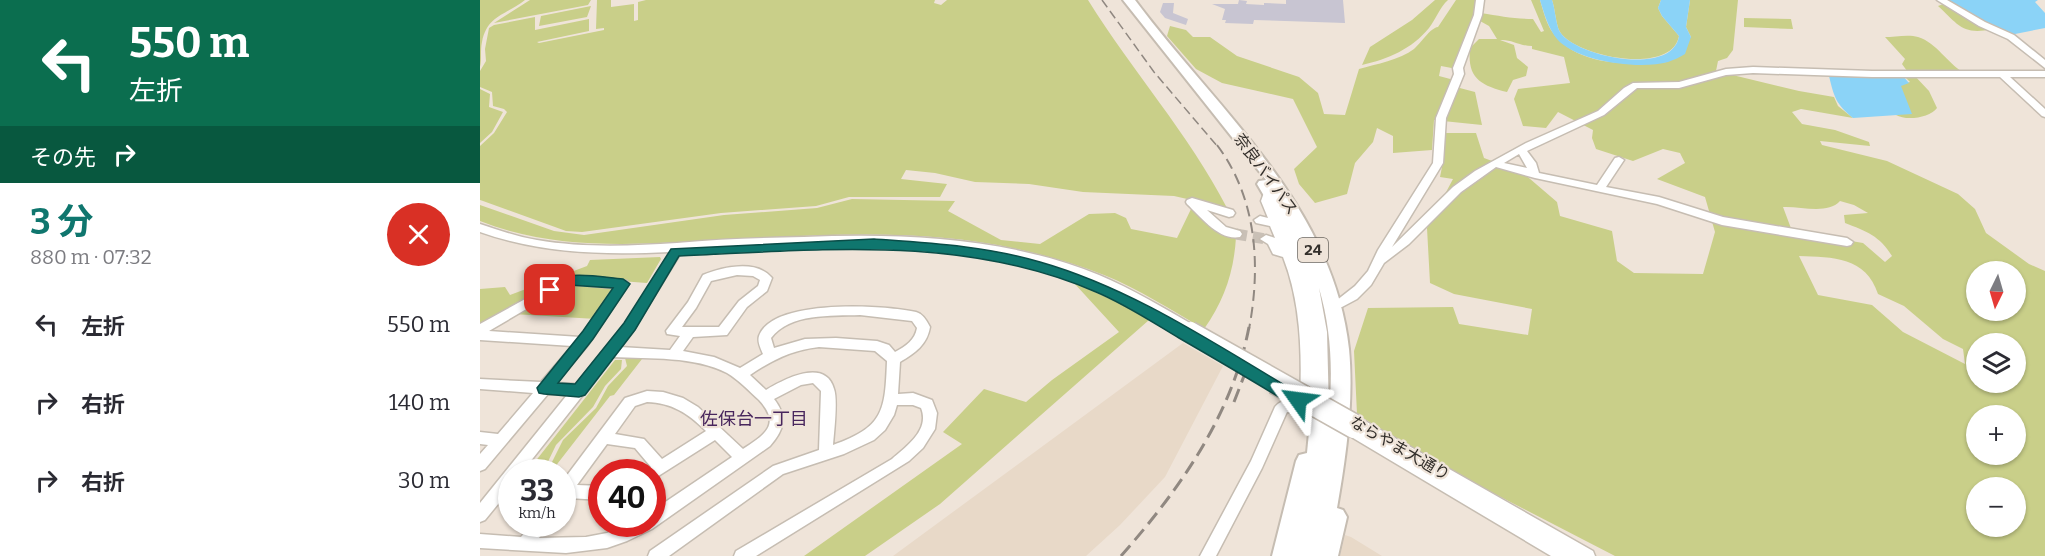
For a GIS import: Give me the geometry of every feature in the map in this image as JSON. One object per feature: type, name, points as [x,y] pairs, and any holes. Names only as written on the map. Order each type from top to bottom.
[{"type":"highway","name":"奈良バイパス","points":[[1120,0],[1138,28],[1239,148],[1269,192],[1304,260],[1321,344],[1322,388],[1317,459],[1305,534],[1298,556]]},
{"type":"highway","name":"奈良バイパス","points":[[1129,0],[1148,27],[1265,167],[1304,227],[1322,275],[1338,336],[1340,402],[1328,505],[1314,556]]},
{"type":"highway","name":"24","points":[[1283,556],[1291,530],[1322,388]]},
{"type":"highway","name":"24","points":[[1327,556],[1338,502],[1340,402]]},
{"type":"street","points":[[1338,304],[1348,301],[1354,295],[1381,260],[1384,250],[1438,164],[1441,118],[1459,74],[1458,68],[1478,15],[1480,0]]},
{"type":"street","points":[[1941,0],[1982,24],[2011,37],[2045,65]]},
{"type":"street","points":[[1381,260],[1401,248],[1446,201],[1471,179],[1522,151],[1599,114],[1617,102],[1630,87],[1636,85],[1679,85],[1726,72],[1753,70],[1872,74],[2045,74]]},
{"type":"street","points":[[2001,73],[2045,114]]},
{"type":"street","points":[[1522,151],[1531,163],[1534,173]]},
{"type":"street","points":[[1600,188],[1619,160]]},
{"type":"street","points":[[1497,164],[1534,173],[1535,176],[1659,201],[1722,221],[1847,242]]},
{"type":"street","points":[[1208,556],[1257,464],[1280,411],[1284,406],[1300,409],[1306,405],[1308,379],[1305,330],[1295,274],[1266,201],[1269,192]]},
{"type":"street","points":[[1229,213],[1191,202],[1222,230],[1236,234]]},
{"type":"street","points":[[1260,220],[1274,223]]},
{"type":"street","name":"ならやま大通り","points":[[480,228],[510,238],[555,246],[597,249],[874,243],[968,250],[1011,259],[1078,279],[1118,296],[1190,333],[1587,556]]},
{"type":"street","name":"ならやま大通り","points":[[480,236],[509,245],[561,253],[601,255],[677,249]]},
{"type":"street","points":[[1266,239],[1275,244],[1277,251],[1287,253]]},
{"type":"street","points":[[525,459],[611,352],[650,296],[677,249]]},
{"type":"street","points":[[756,272],[766,278],[763,288],[743,304],[722,332],[690,332],[672,331],[692,305],[707,278],[718,274],[756,272]]},
{"type":"street","points":[[480,330],[567,280],[623,284],[583,342],[480,465]]},
{"type":"street","points":[[770,355],[764,340],[766,334],[789,319],[826,312],[897,313],[916,317],[924,327],[921,339],[916,345],[894,359]]},
{"type":"street","points":[[672,356],[690,332]]},
{"type":"street","points":[[480,335],[583,342]]},
{"type":"street","points":[[740,375],[770,355],[791,346],[819,341],[877,346],[894,359]]},
{"type":"street","points":[[611,352],[672,356],[716,363],[740,375],[775,407],[778,422],[765,442],[666,510]]},
{"type":"street","points":[[656,556],[764,478],[794,462],[861,441],[878,429],[887,415],[891,400],[894,359]]},
{"type":"street","points":[[765,398],[797,379],[819,380],[825,383],[828,390],[825,452]]},
{"type":"street","points":[[480,384],[579,390]]},
{"type":"street","points":[[576,476],[630,402],[642,396],[680,401],[695,411],[742,458]]},
{"type":"street","points":[[742,556],[897,463],[914,448],[925,435],[932,413],[922,400],[891,400]]},
{"type":"street","name":"ならやま大通り","points":[[1356,427],[1565,556]]},
{"type":"street","points":[[666,465],[715,432]]},
{"type":"street","points":[[480,438],[501,440]]},
{"type":"street","points":[[604,438],[639,443],[649,459]]},
{"type":"street","points":[[480,515],[498,493]]},
{"type":"street","points":[[525,545],[531,537]]},
{"type":"street","points":[[480,541],[603,549],[623,537]]},
{"type":"shaded area","points":[[1183,343],[1223,366],[1165,477],[1120,525],[1086,556],[893,556]]},
{"type":"shaded area","points":[[1345,535],[1351,537],[1382,556],[1340,556]]},
{"type":"green space","points":[[480,0],[525,0],[498,16],[488,26],[482,42],[480,67]]},
{"type":"green space","points":[[530,0],[591,0],[588,5],[494,23]]},
{"type":"green space","points":[[597,0],[611,0],[611,7],[634,4],[634,21],[638,20],[638,2],[646,0],[935,0],[934,3],[941,5],[947,0],[1088,0],[1178,128],[1227,208],[1174,196],[1083,192],[1029,184],[975,182],[935,173],[906,170],[901,179],[947,184],[940,197],[849,197],[816,206],[721,213],[582,232],[566,231],[480,200],[480,146],[494,133],[507,112],[493,106],[492,92],[480,87],[480,71],[486,61],[485,49],[489,28],[535,17],[535,30],[589,19],[589,31],[537,42],[539,43],[604,30],[604,28],[596,29]]},
{"type":"green space","points":[[1435,0],[1448,0],[1429,28],[1415,42],[1381,60],[1362,65],[1370,47],[1412,20]]},
{"type":"green space","points":[[1456,0],[1478,0],[1478,5],[1457,69],[1441,66],[1439,76],[1454,80],[1439,120],[1434,120],[1432,150],[1393,153],[1393,136],[1377,128],[1373,142],[1355,163],[1347,194],[1315,203],[1299,184],[1294,169],[1317,147],[1293,99],[1222,83],[1196,69],[1167,36],[1170,26],[1186,30],[1193,37],[1210,37],[1237,56],[1299,77],[1318,93],[1324,114],[1345,115],[1359,69],[1395,59],[1414,49],[1438,27]]},
{"type":"green space","points":[[1531,0],[1540,0],[1551,30],[1561,42],[1574,51],[1588,57],[1620,63],[1667,62],[1691,37],[1686,27],[1690,0],[1738,0],[1733,50],[1727,58],[1718,61],[1716,71],[1834,97],[1838,106],[1853,118],[1801,109],[1792,112],[1802,124],[1835,130],[1869,142],[1870,146],[1820,141],[1822,145],[1887,161],[1958,194],[1975,209],[1986,233],[2025,261],[1966,261],[1966,321],[2026,321],[2026,262],[2045,271],[2045,556],[1615,556],[1427,459],[1357,414],[1354,351],[1368,308],[1453,307],[1459,324],[1528,335],[1532,309],[1454,294],[1430,283],[1427,228],[1453,179],[1440,177],[1445,152],[1445,133],[1476,133],[1484,158],[1522,172],[1557,202],[1560,216],[1612,231],[1617,261],[1634,273],[1703,274],[1715,232],[1705,197],[1657,179],[1685,163],[1680,153],[1663,149],[1633,161],[1596,149],[1592,138],[1593,130],[1558,112],[1546,128],[1523,126],[1514,99],[1518,89],[1570,83],[1564,57],[1532,49],[1532,46],[1500,40],[1514,45],[1517,58],[1528,67],[1526,76],[1513,80],[1507,92],[1483,83],[1473,73],[1470,48],[1479,39],[1497,39],[1489,26],[1480,21],[1481,13],[1533,19],[1541,32],[1544,31]],"holes":[[[1840,201],[1854,205],[1868,213],[1844,215],[1845,223],[1872,235],[1883,244],[1892,256],[1885,262],[1863,243],[1792,231],[1783,207],[1821,209]],[[1799,256],[1836,259],[1857,266],[1873,282],[1878,294],[1904,306],[1943,339],[1963,349],[1965,364],[1903,332],[1872,305],[1818,295]]]},
{"type":"green space","points":[[1552,0],[1661,0],[1658,8],[1662,16],[1679,36],[1673,48],[1660,56],[1642,59],[1603,55],[1569,41],[1560,32]]},
{"type":"green space","points":[[1946,3],[1992,29],[1974,31],[1961,26],[1938,6]]},
{"type":"green space","points":[[591,6],[587,17],[539,26],[541,16]]},
{"type":"green space","points":[[1744,18],[1791,19],[1793,29],[1744,27]]},
{"type":"green space","points":[[1910,36],[1925,40],[1963,72],[1907,71],[1902,64],[1905,59],[1885,37]]},
{"type":"green space","points":[[1913,74],[1929,91],[1937,108],[1924,116],[1900,117],[1896,115],[1899,85],[1910,82],[1906,78]]},
{"type":"green space","points":[[1456,87],[1475,92],[1482,125],[1443,121]]},
{"type":"green space","points":[[480,89],[490,94],[489,107],[503,112],[492,132],[480,143]]},
{"type":"green space","points":[[852,199],[955,201],[948,211],[1001,240],[1040,244],[1089,214],[1115,213],[1126,218],[1131,229],[1177,238],[1192,207],[1221,233],[1236,237],[1235,250],[1227,286],[1204,329],[1142,293],[1104,275],[1008,247],[915,236],[868,235],[600,244],[539,238],[480,221],[480,205],[554,231],[584,235],[724,215],[817,208]]},
{"type":"green space","points":[[660,257],[647,283],[567,277],[480,327],[480,289],[505,287],[510,295],[587,266],[590,260]]},
{"type":"green space","points":[[570,283],[614,286],[616,289],[596,319],[513,314]]},
{"type":"green space","points":[[1074,283],[1115,301],[1149,320],[940,504],[865,556],[804,556],[962,444],[943,432],[984,389],[1026,402],[1052,380],[1119,332]]},
{"type":"green space","points":[[625,358],[642,359],[561,459],[554,459],[563,440],[596,408],[608,386],[627,366]]},
{"type":"green space","points":[[615,360],[622,360],[621,369],[605,386],[593,407],[556,445],[549,459],[537,459]]},
{"type":"water","points":[[1540,0],[1552,0],[1560,32],[1569,41],[1603,55],[1623,59],[1643,59],[1660,56],[1673,49],[1679,36],[1658,8],[1661,0],[1690,0],[1686,27],[1691,37],[1685,54],[1668,62],[1642,65],[1610,62],[1566,47],[1554,35]]},
{"type":"water","points":[[1943,0],[2038,0],[2035,2],[2045,13],[2045,28],[2010,35]]},
{"type":"water","points":[[1836,74],[1902,75],[1909,83],[1901,86],[1912,114],[1853,118],[1839,104],[1834,95],[1829,76]]},
{"type":"building","points":[[1239,0],[1247,1],[1246,4],[1264,5],[1264,3],[1286,4],[1286,0],[1343,0],[1345,23],[1254,20],[1253,24],[1225,23],[1226,20],[1222,20],[1225,9],[1212,4],[1238,4]]},
{"type":"building","points":[[1163,3],[1174,3],[1173,13],[1188,19],[1186,25],[1165,18],[1160,12]]},
{"type":"tunnel","points":[[1236,234],[1266,239]]},
{"type":"railway","points":[[1102,0],[1154,72],[1218,147]]},
{"type":"railway","points":[[1217,145],[1241,187],[1248,210],[1255,257],[1255,281],[1249,329]]},
{"type":"railway","points":[[1121,556],[1163,505],[1200,450],[1230,391],[1249,327]]},
{"type":"railway","points":[[1234,402],[1249,363]]},
{"type":"district","name":"佐保台一丁目","points":[[754,419]]},
{"type":"route","points":[[550,290],[567,280],[623,284],[588,335],[544,388],[579,390],[630,326],[675,252],[874,243],[958,249],[1038,266],[1101,288],[1298,400]]}]
